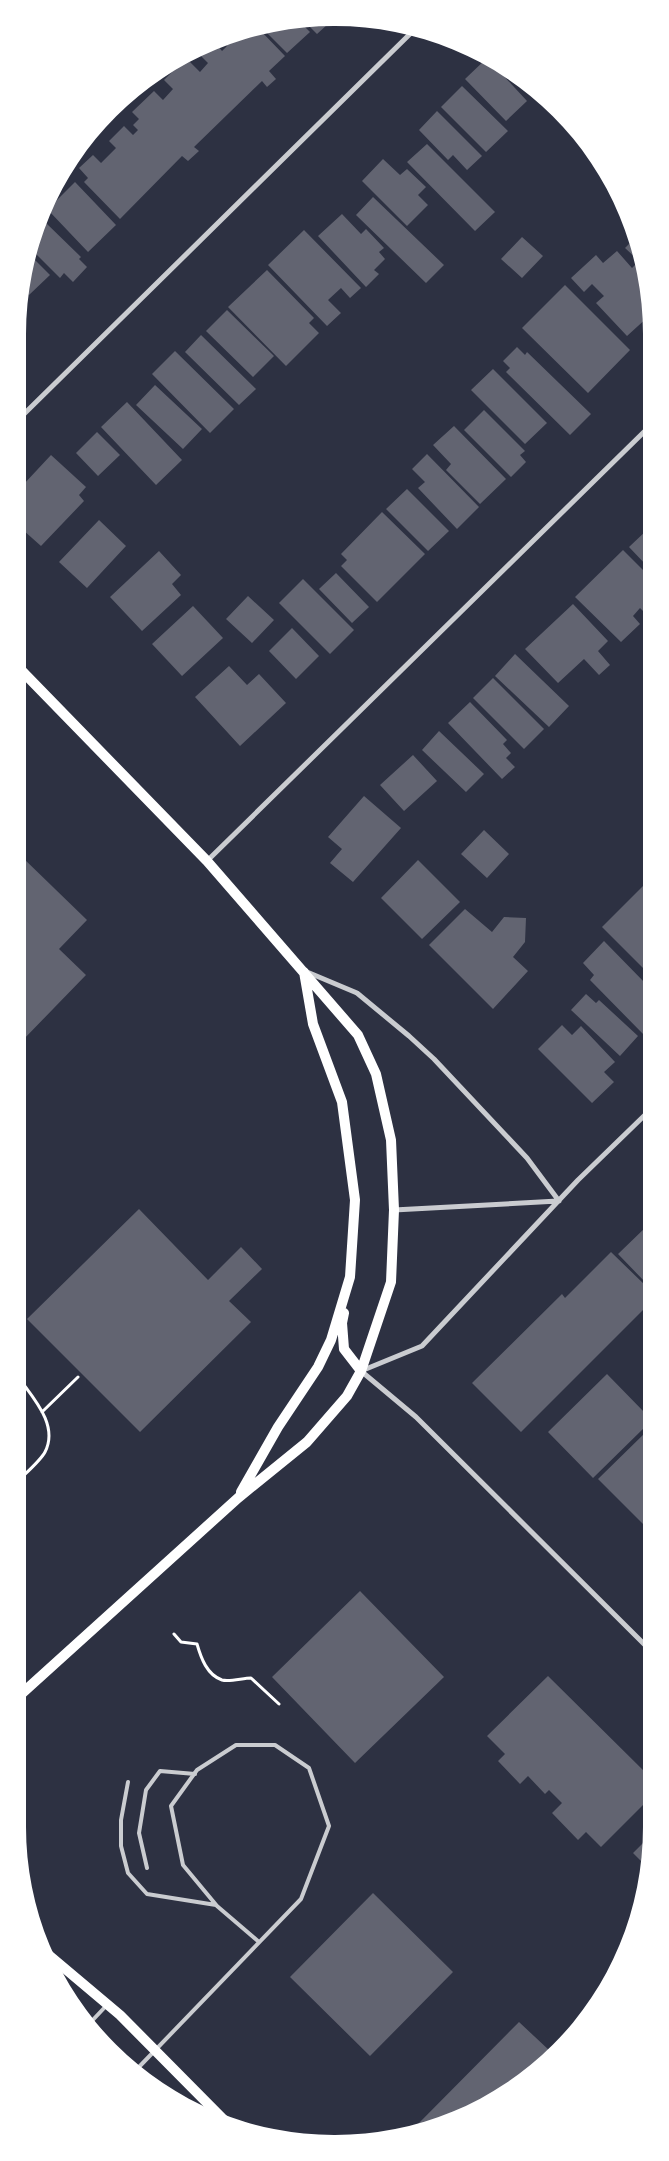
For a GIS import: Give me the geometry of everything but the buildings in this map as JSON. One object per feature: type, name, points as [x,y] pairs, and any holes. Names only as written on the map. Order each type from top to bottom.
[{"type":"main road","points":[[26,675],[207,861],[358,1035],[376,1074],[392,1140],[394,1210],[391,1282],[361,1371],[346,1396],[307,1442],[238,1498],[26,1690]]},
{"type":"main road","points":[[303,970],[313,1024],[342,1102],[355,1200],[350,1277],[342,1322],[344,1349],[361,1371]]},
{"type":"main road","points":[[238,1498],[278,1427],[318,1367],[331,1340],[350,1277]]},
{"type":"main road","points":[[58,1962],[108,2004],[213,2109]]},
{"type":"street","points":[[26,411],[408,36]]},
{"type":"street","points":[[207,861],[643,433]]},
{"type":"street","points":[[303,970],[357,993],[428,1054],[527,1158],[559,1201]]},
{"type":"street","points":[[643,1117],[578,1180],[422,1346],[361,1371],[416,1417],[643,1643]]},
{"type":"street","points":[[394,1210],[559,1201]]},
{"type":"lane","points":[[140,2066],[155,2052],[260,1942],[301,1899],[329,1826],[308,1768],[275,1745],[236,1745],[197,1770],[171,1806],[183,1865],[217,1906],[260,1942]]},
{"type":"lane","points":[[147,1868],[139,1833],[146,1790],[160,1771],[195,1774]]},
{"type":"lane","points":[[128,1782],[121,1820],[122,1846],[128,1873],[147,1894],[217,1906]]},
{"type":"lane","points":[[94,2019],[108,2004]]},
{"type":"path","points":[[42,1412],[78,1377]]},
{"type":"path","points":[[26,1388],[42,1412],[49,1431],[46,1452],[26,1473]]},
{"type":"path","points":[[174,1634],[181,1642],[197,1644],[203,1662],[212,1673],[223,1680],[251,1678],[279,1704]]}]
